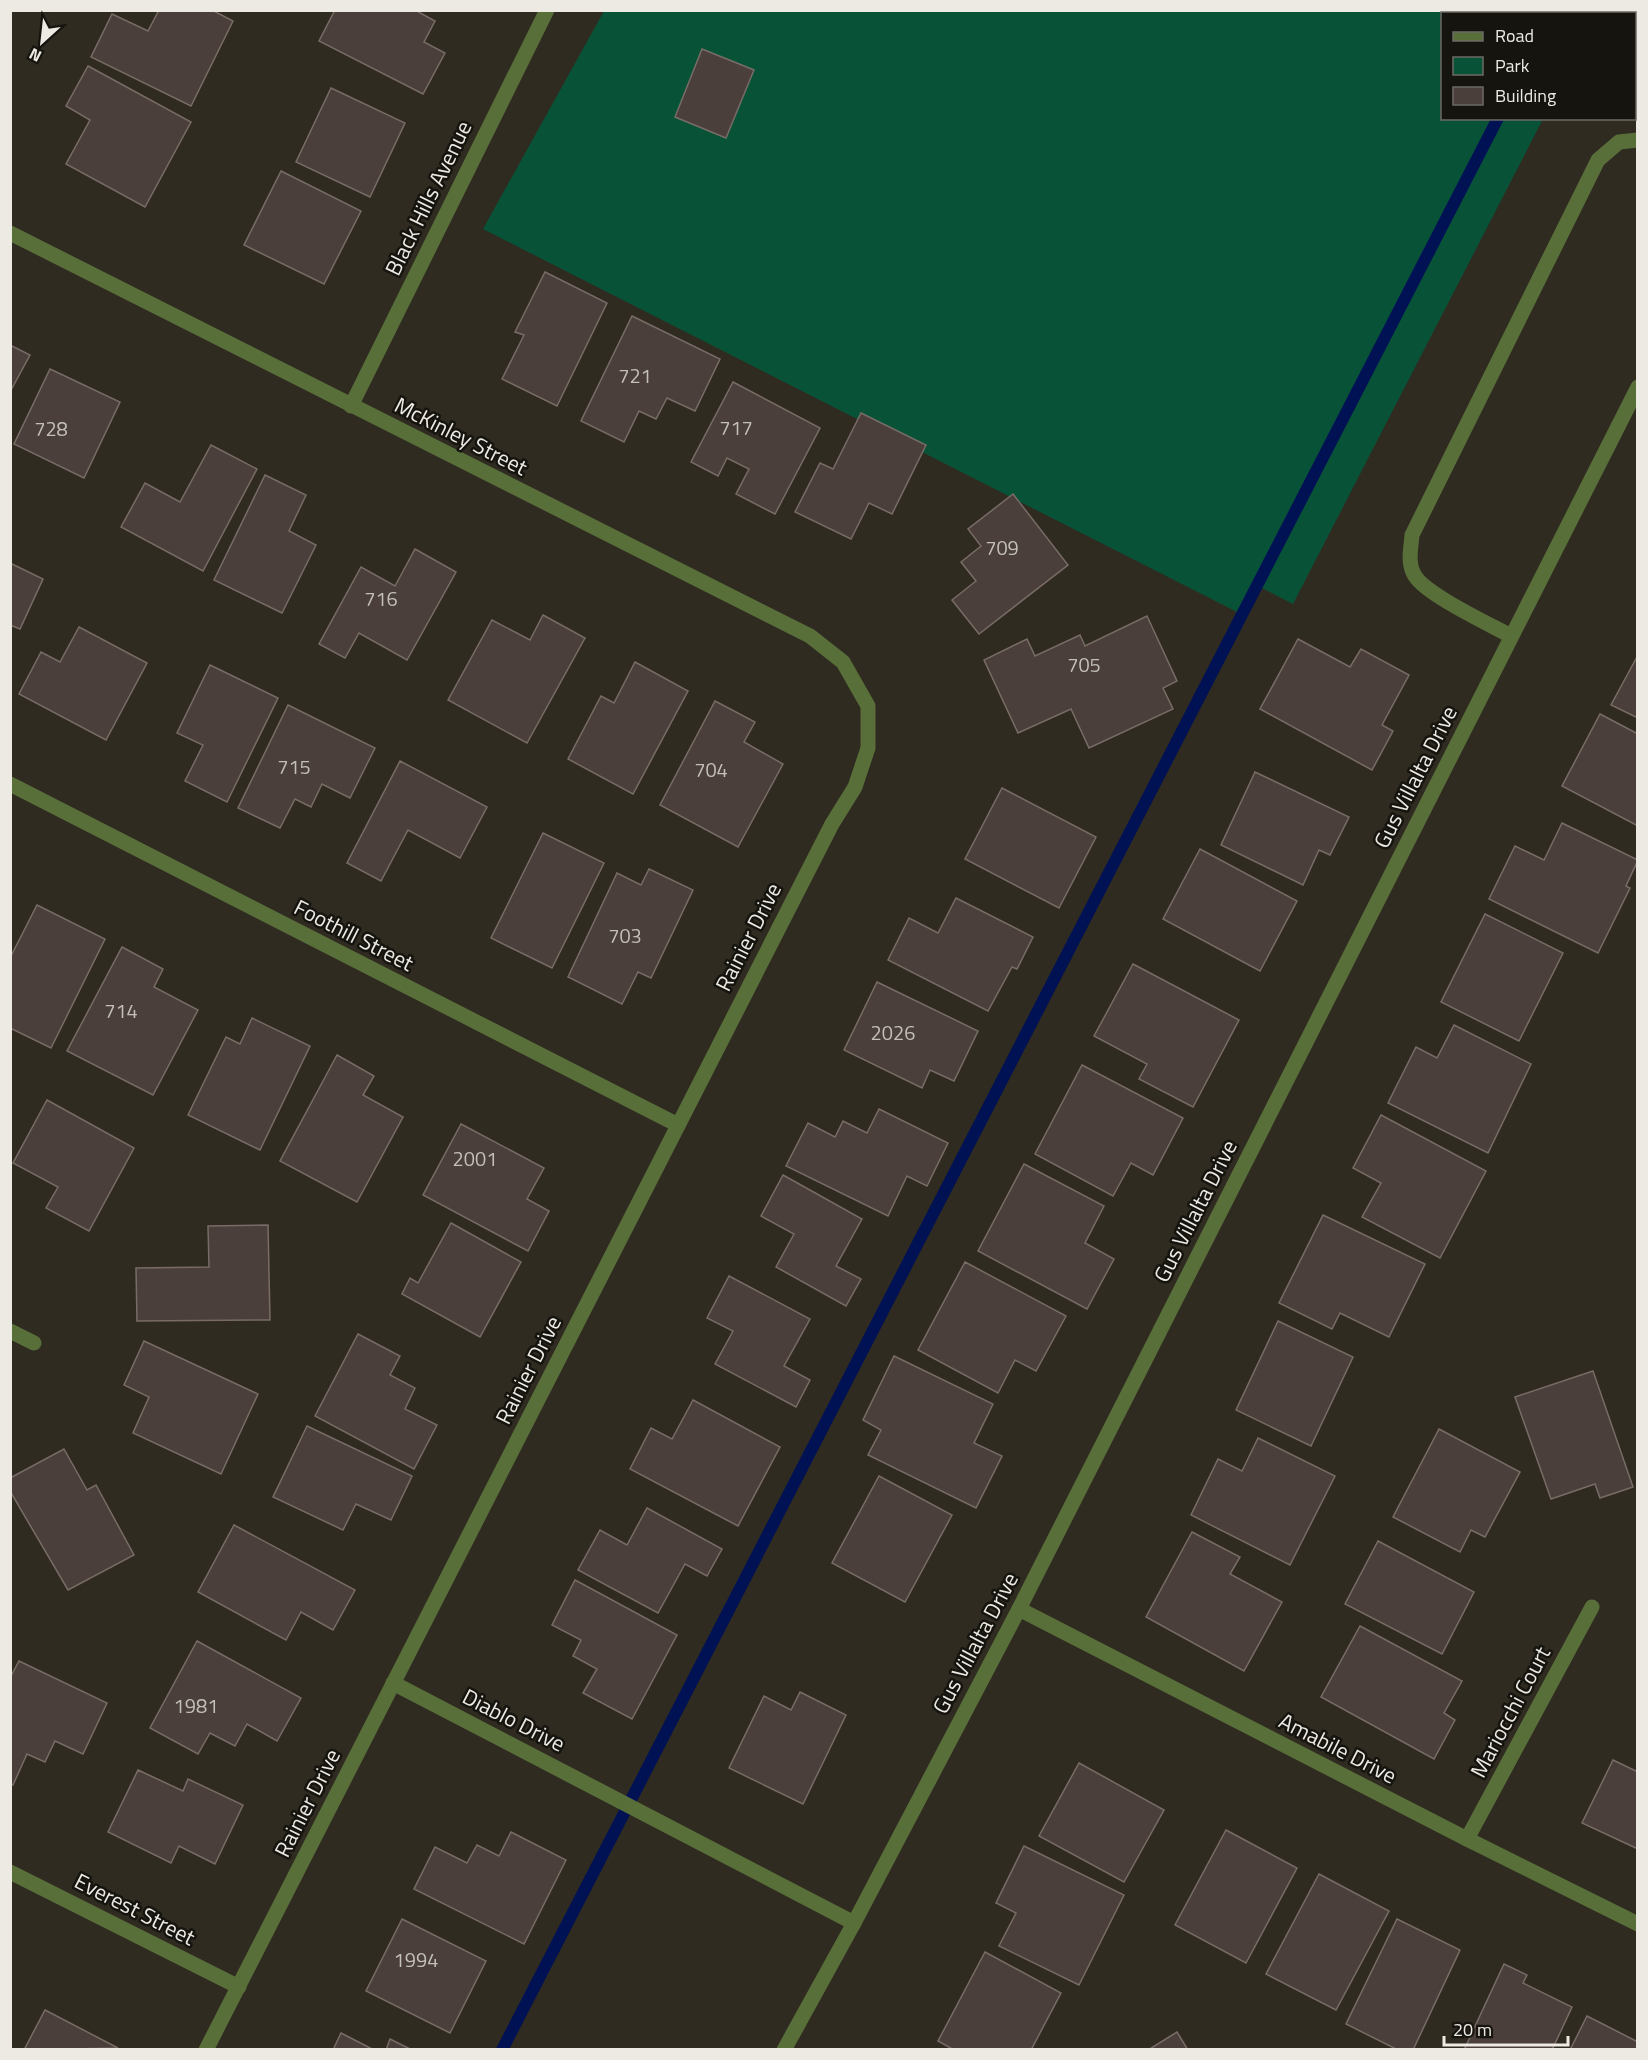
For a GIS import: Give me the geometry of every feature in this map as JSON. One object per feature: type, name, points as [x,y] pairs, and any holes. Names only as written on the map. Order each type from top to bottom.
[{"type":"street","name":"Black Hills Avenue","points":[[351,406],[547,10]]},
{"type":"street","points":[[1511,636],[1430,591],[1415,576],[1409,558],[1412,535],[1598,160],[1619,142],[1638,140]]},
{"type":"street","name":"McKinley Street","points":[[10,233],[810,636],[843,662],[868,706]]},
{"type":"street","name":"Gus Villalta Drive","points":[[784,2049],[854,1923],[1019,1609],[1638,387]]},
{"type":"street","name":"Rainier Drive","points":[[206,2049],[832,824],[855,787],[868,748],[868,706]]},
{"type":"street","name":"Foothill Street","points":[[10,784],[678,1125]]},
{"type":"street","points":[[10,1331],[34,1343]]},
{"type":"street","name":"Mariocchi Court","points":[[1467,1839],[1592,1607]]},
{"type":"street","name":"Amabile Drive","points":[[1019,1609],[1638,1924]]},
{"type":"street","name":"Diablo Drive","points":[[393,1683],[854,1923]]},
{"type":"street","name":"Everest Street","points":[[10,1872],[239,1987]]},
{"type":"green space","points":[[604,11],[1599,11],[1441,12],[1441,120],[1542,120],[1293,604],[1252,583],[1237,612],[483,229]]},
{"type":"building","points":[[159,10],[212,10],[233,21],[191,106],[91,57],[112,14],[148,31]]},
{"type":"building","points":[[335,10],[415,10],[435,21],[424,42],[445,53],[423,94],[319,41]]},
{"type":"building","points":[[702,49],[754,70],[726,138],[675,117]]},
{"type":"building","points":[[88,66],[191,122],[145,207],[66,164],[90,120],[66,106]]},
{"type":"building","points":[[331,88],[405,123],[370,197],[296,162]]},
{"type":"building","points":[[281,171],[361,211],[324,284],[244,245]]},
{"type":"building","points":[[545,272],[607,303],[557,406],[502,379],[524,335],[515,332]]},
{"type":"building","points":[[632,316],[720,359],[695,411],[667,398],[656,419],[639,411],[624,442],[581,421]]},
{"type":"building","points":[[10,345],[30,355],[10,392]]},
{"type":"building","points":[[50,369],[120,402],[84,478],[14,444]]},
{"type":"building","points":[[733,382],[820,428],[775,514],[736,494],[749,469],[727,458],[718,476],[691,462]]},
{"type":"building","points":[[861,413],[926,445],[892,514],[869,503],[851,539],[795,512],[820,463],[833,469]]},
{"type":"building","points":[[211,445],[257,469],[203,571],[121,527],[145,483],[180,502]]},
{"type":"building","points":[[265,475],[306,495],[289,531],[316,545],[282,613],[214,580]]},
{"type":"building","points":[[1013,494],[1068,565],[979,634],[952,600],[976,581],[961,562],[981,546],[968,529]]},
{"type":"building","points":[[415,549],[456,572],[407,660],[359,633],[345,658],[319,644],[361,567],[395,586]]},
{"type":"building","points":[[10,563],[43,579],[20,629],[10,625]]},
{"type":"building","points":[[543,615],[585,638],[527,743],[448,700],[492,620],[530,640]]},
{"type":"building","points":[[1147,616],[1177,681],[1163,688],[1173,709],[1089,748],[1071,709],[1018,733],[984,660],[1027,639],[1035,656],[1080,635],[1085,646]]},
{"type":"building","points":[[79,627],[147,663],[106,740],[19,694],[41,652],[60,662]]},
{"type":"building","points":[[1298,639],[1350,667],[1361,649],[1409,675],[1382,725],[1393,731],[1372,770],[1260,709]]},
{"type":"building","points":[[1638,655],[1638,718],[1611,705]]},
{"type":"building","points":[[635,662],[688,691],[633,794],[568,759],[601,696],[614,703]]},
{"type":"building","points":[[210,665],[278,698],[227,802],[185,781],[203,745],[177,733]]},
{"type":"building","points":[[715,701],[755,722],[744,742],[783,764],[738,847],[660,805]]},
{"type":"building","points":[[288,705],[375,748],[350,798],[322,784],[311,807],[295,799],[280,828],[238,808]]},
{"type":"building","points":[[1600,714],[1638,734],[1638,826],[1562,786]]},
{"type":"building","points":[[400,761],[487,807],[460,858],[408,830],[381,881],[347,863]]},
{"type":"building","points":[[1255,772],[1349,817],[1330,855],[1319,850],[1303,885],[1221,845]]},
{"type":"building","points":[[1002,788],[1096,837],[1059,908],[965,859]]},
{"type":"building","points":[[1562,823],[1638,860],[1626,886],[1630,888],[1598,953],[1489,899],[1515,846],[1544,860]]},
{"type":"building","points":[[543,833],[604,863],[552,968],[491,938]]},
{"type":"building","points":[[1200,849],[1297,901],[1260,971],[1163,919]]},
{"type":"building","points":[[649,869],[693,890],[651,978],[638,972],[622,1004],[568,977],[617,873],[641,885]]},
{"type":"building","points":[[956,898],[1033,937],[1017,969],[1012,967],[988,1011],[888,960],[909,918],[938,933]]},
{"type":"building","points":[[37,905],[105,939],[51,1048],[10,1028],[10,958]]},
{"type":"building","points":[[1485,914],[1563,953],[1519,1041],[1441,1002]]},
{"type":"building","points":[[122,947],[163,969],[154,987],[198,1010],[153,1095],[67,1051]]},
{"type":"building","points":[[1133,964],[1239,1020],[1193,1107],[1139,1079],[1147,1064],[1094,1036]]},
{"type":"building","points":[[877,982],[978,1031],[954,1081],[930,1070],[922,1088],[844,1050]]},
{"type":"building","points":[[252,1018],[310,1046],[260,1150],[188,1115],[226,1037],[240,1044]]},
{"type":"building","points":[[1454,1025],[1531,1064],[1488,1153],[1388,1103],[1416,1047],[1437,1058]]},
{"type":"building","points":[[337,1055],[374,1076],[363,1095],[403,1117],[357,1202],[280,1161]]},
{"type":"building","points":[[1082,1065],[1183,1118],[1153,1175],[1131,1163],[1113,1196],[1035,1154]]},
{"type":"building","points":[[47,1100],[134,1148],[89,1231],[46,1208],[58,1187],[13,1163]]},
{"type":"building","points":[[879,1109],[948,1143],[927,1186],[907,1176],[888,1216],[786,1166],[808,1123],[835,1137],[843,1121],[867,1133]]},
{"type":"building","points":[[1381,1115],[1486,1171],[1440,1258],[1362,1217],[1381,1183],[1353,1168]]},
{"type":"building","points":[[461,1124],[544,1168],[527,1199],[549,1211],[528,1251],[423,1195]]},
{"type":"building","points":[[1024,1164],[1104,1206],[1085,1243],[1114,1259],[1087,1309],[978,1251]]},
{"type":"building","points":[[783,1175],[862,1219],[836,1266],[861,1279],[846,1306],[776,1267],[794,1234],[761,1216]]},
{"type":"building","points":[[1323,1215],[1425,1264],[1389,1337],[1340,1313],[1332,1329],[1279,1303]]},
{"type":"building","points":[[451,1223],[521,1262],[480,1337],[402,1294],[410,1278],[418,1283]]},
{"type":"building","points":[[268,1225],[270,1320],[137,1321],[136,1268],[209,1267],[208,1226]]},
{"type":"building","points":[[965,1262],[1066,1316],[1036,1371],[1015,1360],[998,1393],[918,1350]]},
{"type":"building","points":[[729,1276],[810,1319],[784,1366],[810,1380],[796,1407],[715,1364],[733,1331],[707,1318]]},
{"type":"building","points":[[1278,1321],[1353,1357],[1311,1446],[1236,1410]]},
{"type":"building","points":[[358,1334],[400,1356],[390,1375],[415,1388],[405,1409],[437,1425],[414,1469],[315,1416]]},
{"type":"building","points":[[144,1341],[258,1394],[221,1474],[133,1433],[149,1397],[124,1385]]},
{"type":"building","points":[[894,1356],[993,1404],[974,1443],[1002,1456],[976,1508],[868,1455],[881,1430],[863,1420]]},
{"type":"building","points":[[1593,1371],[1633,1487],[1600,1498],[1595,1484],[1551,1499],[1515,1397]]},
{"type":"building","points":[[693,1400],[780,1447],[738,1526],[630,1469],[651,1428],[672,1439]]},
{"type":"building","points":[[307,1426],[412,1476],[391,1520],[356,1504],[343,1530],[273,1497]]},
{"type":"building","points":[[1439,1429],[1520,1472],[1485,1537],[1471,1530],[1460,1552],[1393,1517]]},
{"type":"building","points":[[1258,1438],[1335,1476],[1290,1565],[1191,1515],[1218,1459],[1242,1471]]},
{"type":"building","points":[[64,1449],[87,1490],[96,1485],[134,1555],[68,1590],[10,1491],[10,1478]]},
{"type":"building","points":[[879,1476],[952,1515],[905,1602],[832,1563]]},
{"type":"building","points":[[647,1508],[722,1549],[707,1576],[685,1564],[658,1613],[578,1570],[600,1530],[627,1545]]},
{"type":"building","points":[[234,1525],[355,1590],[333,1630],[301,1612],[286,1640],[198,1592]]},
{"type":"building","points":[[1192,1532],[1240,1557],[1230,1574],[1282,1602],[1244,1671],[1146,1617]]},
{"type":"building","points":[[1378,1541],[1474,1592],[1442,1654],[1345,1604]]},
{"type":"building","points":[[575,1580],[677,1635],[632,1719],[583,1693],[597,1669],[573,1656],[581,1640],[552,1625]]},
{"type":"building","points":[[1360,1626],[1462,1681],[1444,1713],[1455,1720],[1434,1759],[1321,1697]]},
{"type":"building","points":[[197,1641],[301,1698],[277,1741],[247,1724],[235,1746],[210,1733],[198,1754],[150,1728]]},
{"type":"building","points":[[19,1661],[107,1703],[83,1754],[55,1741],[45,1762],[27,1754],[13,1785],[10,1783],[10,1678]]},
{"type":"building","points":[[800,1692],[846,1715],[803,1804],[729,1768],[764,1696],[791,1710]]},
{"type":"building","points":[[1613,1760],[1638,1772],[1638,1849],[1582,1823]]},
{"type":"building","points":[[1079,1763],[1164,1810],[1124,1882],[1039,1836]]},
{"type":"building","points":[[138,1770],[183,1791],[188,1779],[243,1805],[215,1864],[179,1846],[171,1863],[108,1832]]},
{"type":"building","points":[[1226,1830],[1297,1868],[1246,1963],[1175,1925]]},
{"type":"building","points":[[511,1832],[566,1860],[524,1944],[414,1889],[435,1847],[467,1863],[477,1845],[499,1856]]},
{"type":"building","points":[[1024,1846],[1124,1895],[1079,1985],[999,1946],[1016,1913],[996,1903]]},
{"type":"building","points":[[1319,1874],[1389,1911],[1336,2010],[1266,1974]]},
{"type":"building","points":[[402,1919],[486,1961],[450,2033],[366,1991]]},
{"type":"building","points":[[1397,1919],[1460,1950],[1413,2050],[1398,2050],[1346,2024]]},
{"type":"building","points":[[985,1952],[1061,1993],[1031,2050],[954,2050],[938,2041]]},
{"type":"building","points":[[1504,1964],[1527,1975],[1523,1983],[1572,2007],[1552,2050],[1464,2050]]},
{"type":"building","points":[[45,2010],[118,2048],[24,2050]]},
{"type":"building","points":[[1587,2016],[1638,2042],[1638,2050],[1570,2050]]},
{"type":"building","points":[[1177,2032],[1188,2050],[1148,2050]]},
{"type":"building","points":[[341,2033],[374,2050],[333,2050]]},
{"type":"building","points":[[390,2039],[412,2050],[386,2050]]},
{"type":"waterway","points":[[502,2050],[1497,120]]}]
